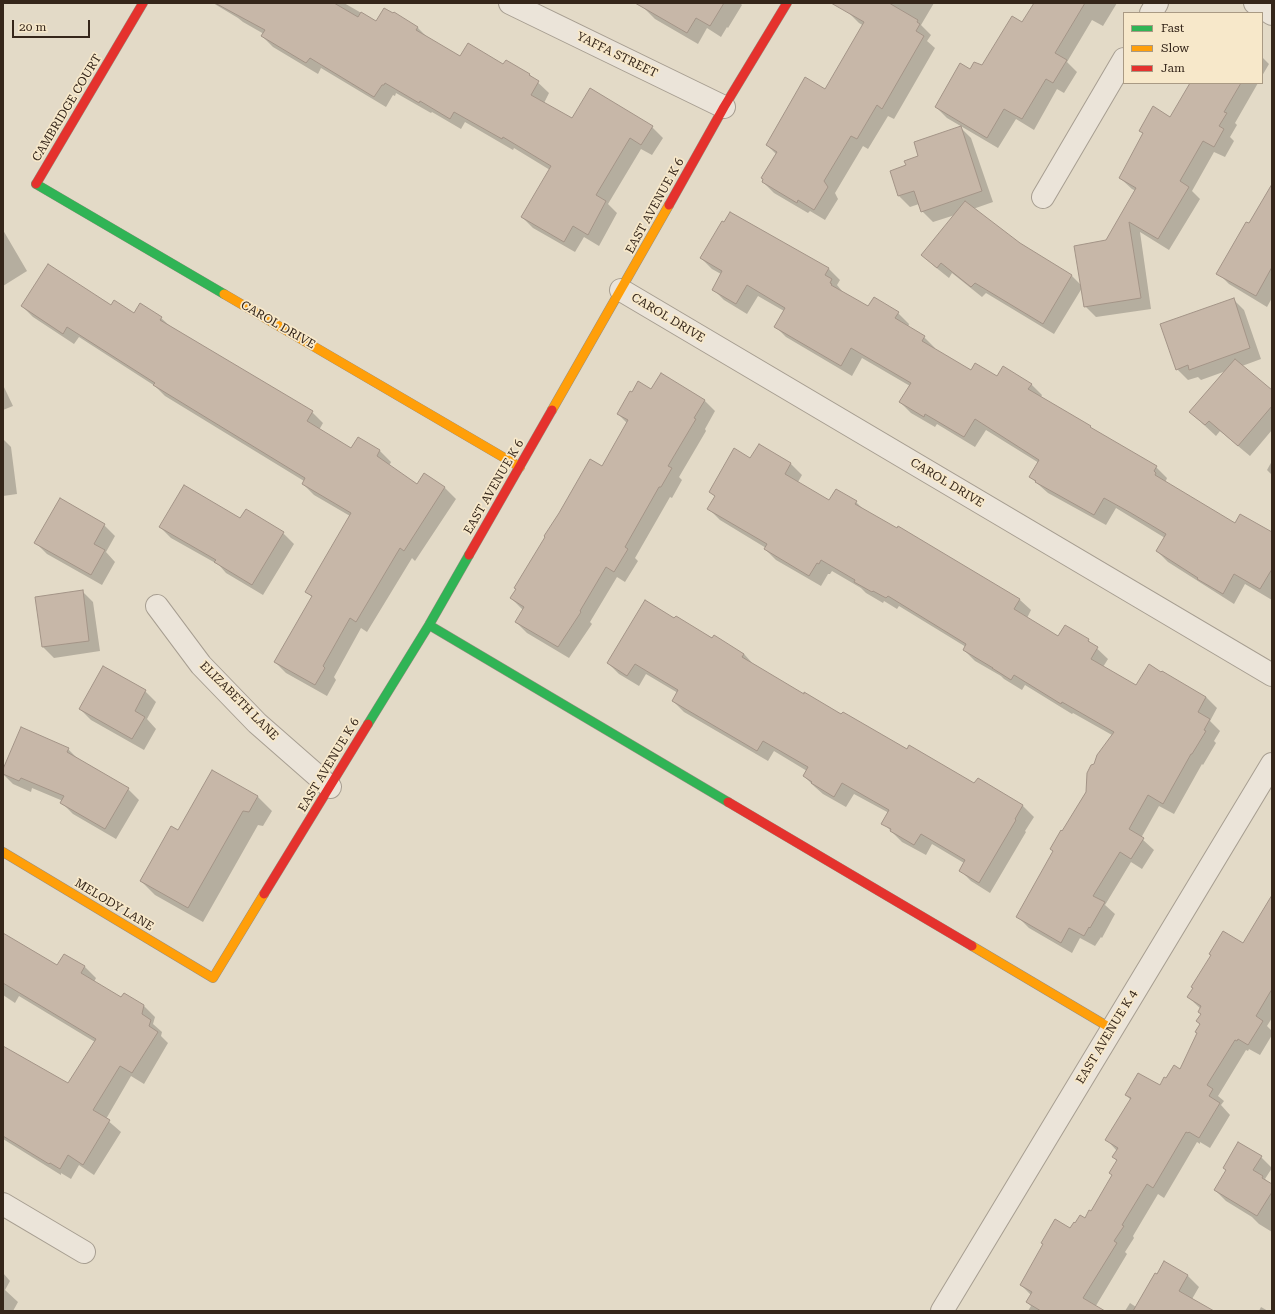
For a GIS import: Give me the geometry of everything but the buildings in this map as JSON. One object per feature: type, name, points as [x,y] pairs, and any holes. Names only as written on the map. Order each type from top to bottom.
[{"type":"street","name":"YAFFA STREET","points":[[510,3],[724,107]]},
{"type":"street","name":"EAST AVENUE K 6","points":[[213,978],[428,625],[520,467],[724,107],[787,3]]},
{"type":"street","points":[[1152,12],[1157,3]]},
{"type":"street","points":[[1255,3],[1272,14]]},
{"type":"street","name":"CAMBRIDGE COURT","points":[[36,184],[138,5]]},
{"type":"street","points":[[1043,196],[1123,61]]},
{"type":"street","name":"CAROL DRIVE","points":[[36,184],[520,467]]},
{"type":"street","name":"CAROL DRIVE","points":[[621,290],[1272,675]]},
{"type":"street","name":"ELIZABETH LANE","points":[[157,606],[201,665],[252,717],[330,786]]},
{"type":"street","points":[[428,625],[1112,1029]]},
{"type":"street","name":"EAST AVENUE K 4","points":[[942,1311],[1272,764]]},
{"type":"street","name":"MELODY LANE","points":[[3,852],[213,978]]},
{"type":"street","points":[[3,1204],[84,1252]]},
{"type":"traffic: fast","points":[[36,184],[224,294]]},
{"type":"traffic: fast","points":[[368,724],[429,625],[469,555]]},
{"type":"traffic: fast","points":[[429,625],[728,802]]},
{"type":"traffic: slow","points":[[552,410],[669,205]]},
{"type":"traffic: slow","points":[[224,294],[520,467]]},
{"type":"traffic: slow","points":[[3,852],[213,978],[264,894]]},
{"type":"traffic: slow","points":[[972,946],[1112,1029]]},
{"type":"traffic: jam","points":[[36,184],[143,3]]},
{"type":"traffic: jam","points":[[669,205],[724,107],[787,3]]},
{"type":"traffic: jam","points":[[469,555],[552,410]]},
{"type":"traffic: jam","points":[[264,894],[368,724]]},
{"type":"traffic: jam","points":[[728,802],[972,946]]}]
